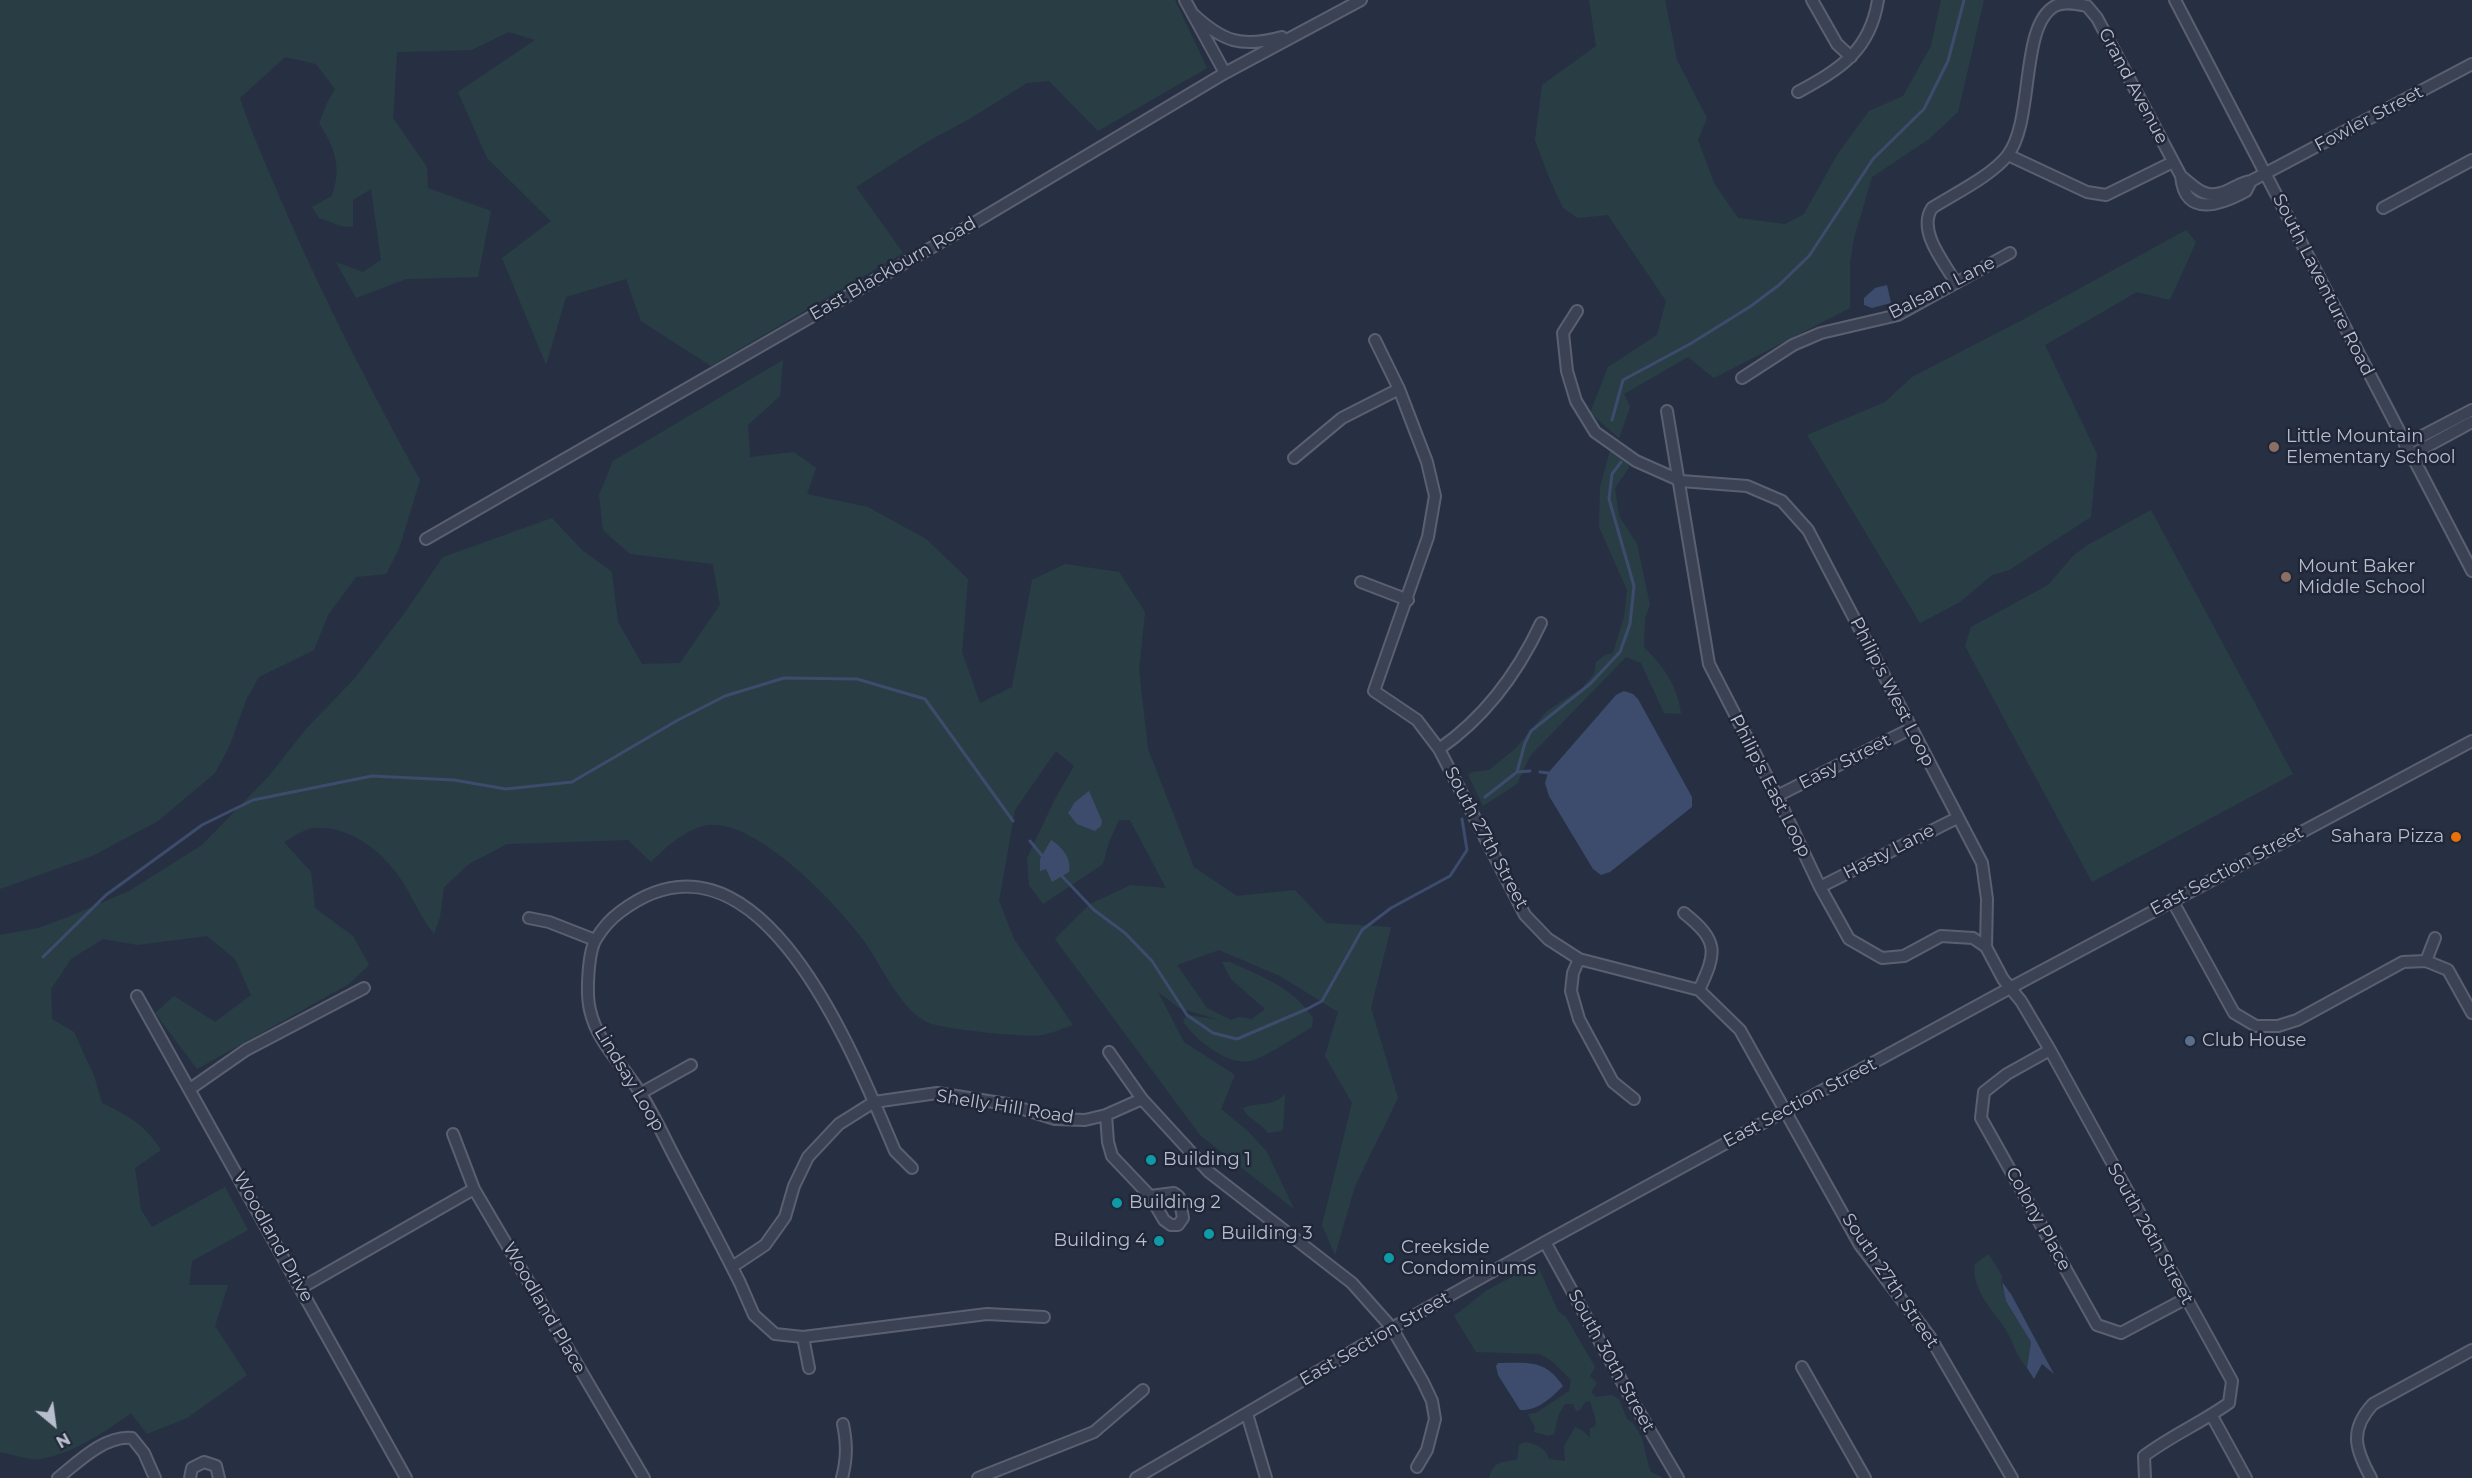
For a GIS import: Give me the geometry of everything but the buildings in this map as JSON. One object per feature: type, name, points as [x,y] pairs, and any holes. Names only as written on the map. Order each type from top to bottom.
[{"type":"street","points":[[1185,0],[1225,73]]},
{"type":"street","name":"East Blackburn Road","points":[[426,539],[962,230],[1225,73],[1361,0]]},
{"type":"street","points":[[1812,0],[1837,44],[1851,57]]},
{"type":"street","points":[[1798,92],[1834,73],[1851,57],[1866,38],[1878,0]]},
{"type":"street","name":"South Laventure Road","points":[[2175,0],[2472,571]]},
{"type":"street","name":"Grand Avenue","points":[[1956,282],[1931,238],[1926,224],[1927,215],[1932,208],[1978,180],[2008,155],[2022,120],[2032,47],[2040,22],[2055,6],[2072,3],[2086,6],[2097,18],[2181,176],[2182,187],[2190,197],[2201,204],[2216,206],[2246,191],[2251,181],[2265,173]]},
{"type":"street","points":[[1193,14],[1222,38],[1241,42],[1264,42],[1301,32]]},
{"type":"street","name":"Fowler Street","points":[[2265,173],[2472,64]]},
{"type":"street","points":[[2008,155],[2087,192],[2106,195],[2173,162]]},
{"type":"street","points":[[2383,208],[2472,160]]},
{"type":"street","name":"Balsam Lane","points":[[1742,378],[1793,345],[1821,333],[1898,315],[2010,253]]},
{"type":"street","name":"Philip's West Loop","points":[[1577,311],[1563,333],[1567,371],[1576,401],[1595,432],[1636,461],[1681,481],[1747,486],[1782,501],[1808,530],[1982,863],[1988,899],[1986,947],[2001,977],[2010,988]]},
{"type":"street","points":[[1361,582],[1408,600],[1428,537],[1435,496],[1427,462],[1399,389],[1375,340]]},
{"type":"street","points":[[1294,458],[1342,418],[1399,389]]},
{"type":"street","points":[[2408,450],[2472,410]]},
{"type":"street","name":"Philip's East Loop","points":[[1667,411],[1681,481],[1697,600],[1709,664],[1778,796],[1820,887],[1849,939],[1882,958],[1904,956],[1941,936],[1973,938],[1986,947]]},
{"type":"street","points":[[2408,450],[2472,422]]},
{"type":"street","name":"South 27th Street","points":[[1408,600],[1374,691],[1417,720],[1439,749],[1525,915],[1548,939],[1579,959],[1699,990],[1740,1030],[1860,1245],[1930,1337],[2012,1478]]},
{"type":"street","points":[[1439,749],[1471,726],[1526,654],[1541,623]]},
{"type":"street","name":"Easy Street","points":[[1778,796],[1912,728]]},
{"type":"street","name":"East Section Street","points":[[1136,1478],[1392,1328],[1545,1242],[2172,900],[2472,741]]},
{"type":"street","name":"Hasty Lane","points":[[1820,887],[1957,818]]},
{"type":"street","points":[[529,918],[549,922],[595,940],[622,910],[636,900],[660,891],[680,886],[708,890],[732,897],[759,917],[784,943],[810,978],[833,1014],[895,1151],[912,1168]]},
{"type":"street","points":[[2172,900],[2234,1013],[2256,1026],[2278,1026],[2297,1020],[2403,962],[2426,961],[2448,970],[2472,1013]]},
{"type":"street","points":[[1684,913],[1703,928],[1711,946],[1712,963],[1699,990]]},
{"type":"street","points":[[2426,961],[2435,938]]},
{"type":"street","name":"Lindsay Loop","points":[[595,940],[587,983],[590,1009],[597,1032],[641,1093],[732,1267],[754,1314],[775,1334],[803,1338],[987,1314],[1044,1317]]},
{"type":"street","points":[[1579,959],[1573,973],[1571,991],[1579,1019],[1613,1082],[1634,1099]]},
{"type":"street","points":[[190,1089],[246,1050],[364,988]]},
{"type":"street","name":"South 26th Street","points":[[2010,988],[2021,1001],[2050,1050],[2232,1381],[2229,1403],[2212,1416]]},
{"type":"street","name":"Woodland Drive","points":[[137,996],[406,1478]]},
{"type":"street","name":"Colony Place","points":[[2050,1050],[2007,1074],[1984,1092],[1981,1118],[2097,1325],[2121,1333],[2186,1299]]},
{"type":"street","points":[[1109,1052],[1142,1099],[1209,1172],[1352,1283],[1392,1328],[1432,1401],[1435,1419],[1427,1450],[1417,1467]]},
{"type":"street","points":[[641,1093],[691,1065]]},
{"type":"street","name":"Shelly Hill Road","points":[[732,1267],[765,1245],[785,1217],[794,1186],[808,1157],[839,1124],[874,1102],[937,1093],[1007,1104],[1055,1119],[1085,1120],[1106,1115],[1142,1099]]},
{"type":"street","points":[[1106,1115],[1108,1142],[1112,1156],[1150,1197]]},
{"type":"street","name":"Woodland Place","points":[[453,1134],[474,1190],[644,1478]]},
{"type":"street","points":[[301,1288],[474,1190]]},
{"type":"street","name":"South 30th Street","points":[[1545,1242],[1678,1478]]},
{"type":"street","points":[[803,1338],[809,1368]]},
{"type":"street","points":[[2371,1478],[2358,1448],[2356,1428],[2363,1415],[2373,1404],[2472,1350]]},
{"type":"street","points":[[1802,1366],[1865,1478]]},
{"type":"street","points":[[978,1478],[1094,1432],[1143,1389]]},
{"type":"street","points":[[1247,1414],[1266,1478]]},
{"type":"street","points":[[2145,1478],[2144,1456],[2168,1438],[2212,1416],[2246,1478]]},
{"type":"street","points":[[842,1478],[847,1444],[843,1424]]},
{"type":"street","points":[[58,1478],[114,1439],[125,1437],[132,1438],[138,1444],[155,1478]]},
{"type":"street","points":[[190,1478],[192,1468],[204,1462],[216,1466],[219,1478]]},
{"type":"green space","points":[[0,0],[1175,0],[1207,68],[1098,131],[1049,81],[1027,83],[925,143],[856,187],[903,253],[711,366],[641,321],[626,279],[566,297],[546,365],[502,258],[551,221],[487,158],[458,92],[535,40],[509,32],[471,50],[397,52],[393,118],[427,167],[428,188],[491,211],[478,277],[406,279],[356,298],[336,262],[363,272],[381,260],[371,189],[353,200],[353,227],[341,226],[319,218],[312,207],[332,196],[335,186],[336,167],[333,149],[319,123],[335,89],[316,64],[285,57],[240,98],[260,152],[331,310],[420,480],[399,549],[386,574],[356,577],[328,615],[314,650],[259,677],[247,698],[229,747],[215,773],[158,821],[92,856],[0,889]]},
{"type":"green space","points":[[1589,0],[1665,0],[1677,60],[1707,118],[1698,140],[1714,183],[1738,218],[1785,224],[1804,214],[1837,155],[1869,111],[1903,96],[1931,46],[1941,0],[1984,0],[1958,112],[1929,139],[1872,177],[1854,238],[1850,262],[1850,308],[1714,378],[1688,357],[1624,394],[1630,407],[1619,438],[1590,413],[1608,367],[1657,335],[1666,301],[1608,215],[1578,218],[1563,208],[1535,140],[1542,85],[1596,46]]},
{"type":"green space","points":[[2186,230],[2196,242],[2170,300],[2137,292],[2045,345],[2097,454],[2091,517],[2009,570],[1992,575],[1960,602],[1920,623],[1807,435],[1885,402],[1912,377],[2026,318]]},
{"type":"green space","points":[[783,360],[780,396],[748,425],[750,457],[794,452],[816,468],[807,494],[868,507],[926,539],[968,579],[962,652],[980,703],[1012,687],[1032,580],[1065,564],[1119,572],[1145,612],[1139,670],[1148,749],[1194,867],[1237,896],[1295,890],[1326,923],[1391,927],[1371,1008],[1398,1098],[1355,1186],[1335,1255],[1322,1225],[1352,1103],[1325,1056],[1338,1012],[1280,976],[1219,950],[1177,965],[1207,1008],[1231,1020],[1239,1017],[1252,1019],[1265,1009],[1231,979],[1222,962],[1230,962],[1286,990],[1305,1007],[1313,1018],[1312,1027],[1269,1053],[1245,1062],[1214,1051],[1204,1044],[1183,1021],[1187,1015],[1220,1020],[1179,1008],[1158,992],[1184,1042],[1235,1075],[1221,1109],[1249,1132],[1267,1152],[1294,1209],[1200,1135],[1055,939],[1090,904],[1131,885],[1166,888],[1130,820],[1119,820],[1109,842],[1103,864],[1043,904],[1029,885],[1027,858],[1054,801],[1074,766],[1056,751],[1015,810],[999,901],[1014,939],[1073,1025],[1033,1036],[967,1030],[929,1023],[919,1017],[901,999],[852,925],[815,885],[769,847],[745,833],[723,826],[703,826],[688,832],[651,862],[628,840],[507,844],[469,864],[444,887],[440,917],[434,934],[398,875],[379,853],[342,831],[313,828],[284,842],[311,872],[315,908],[353,936],[369,965],[349,984],[197,1069],[155,1013],[174,996],[215,1022],[251,995],[235,959],[207,936],[138,945],[103,939],[71,959],[51,989],[52,1019],[74,1032],[94,1076],[102,1103],[135,1122],[161,1150],[135,1168],[141,1210],[152,1227],[225,1187],[248,1230],[192,1261],[189,1285],[228,1285],[215,1326],[247,1375],[187,1418],[147,1434],[131,1413],[97,1436],[58,1455],[33,1459],[0,1452],[0,935],[38,928],[129,891],[202,845],[269,776],[306,729],[355,678],[406,611],[443,557],[552,518],[582,550],[612,572],[618,622],[642,664],[680,663],[720,605],[713,564],[630,554],[603,530],[599,495],[613,461]]},
{"type":"green space","points":[[1611,447],[1630,466],[1615,488],[1619,516],[1637,544],[1650,605],[1645,618],[1644,647],[1673,686],[1681,714],[1664,713],[1641,663],[1626,657],[1530,756],[1517,784],[1483,806],[1468,775],[1472,772],[1489,770],[1515,749],[1547,711],[1582,688],[1594,674],[1596,662],[1605,655],[1613,653],[1624,617],[1627,590],[1599,527],[1600,487]]},
{"type":"green space","points":[[2151,510],[2293,774],[2092,882],[1965,646],[1971,627],[2048,585],[2073,556],[2086,546]]},
{"type":"green space","points":[[1285,1094],[1281,1131],[1268,1133],[1243,1108],[1271,1103]]},
{"type":"green space","points":[[1989,1254],[2002,1276],[2001,1285],[2031,1342],[2027,1368],[2007,1332],[1983,1297],[1976,1281],[1975,1264]]},
{"type":"green space","points":[[1537,1264],[1558,1311],[1566,1317],[1595,1367],[1590,1376],[1597,1383],[1591,1392],[1596,1397],[1612,1395],[1619,1399],[1627,1419],[1633,1423],[1642,1438],[1650,1471],[1663,1478],[1489,1478],[1493,1468],[1499,1463],[1517,1460],[1519,1445],[1525,1442],[1540,1447],[1549,1459],[1565,1461],[1564,1446],[1575,1427],[1590,1438],[1590,1428],[1595,1427],[1596,1421],[1590,1401],[1585,1402],[1580,1410],[1576,1411],[1573,1404],[1565,1404],[1559,1414],[1554,1434],[1549,1436],[1534,1432],[1535,1427],[1528,1414],[1536,1413],[1569,1391],[1571,1380],[1553,1362],[1540,1354],[1476,1352],[1454,1316],[1487,1290]]},
{"type":"water","points":[[1887,285],[1891,303],[1872,308],[1864,305],[1864,298],[1875,288]]},
{"type":"water","points":[[1624,691],[1633,694],[1638,699],[1692,797],[1692,807],[1610,872],[1601,875],[1593,869],[1549,796],[1545,783],[1548,773],[1616,695]]},
{"type":"water","points":[[1089,791],[1102,821],[1101,826],[1095,831],[1077,824],[1068,813],[1075,802]]},
{"type":"water","points":[[1051,840],[1065,853],[1070,867],[1069,872],[1052,882],[1046,869],[1040,871],[1040,859]]},
{"type":"water","points":[[2002,1282],[2011,1294],[2054,1374],[2042,1364],[2034,1379],[2027,1368],[2031,1342],[2006,1301]]},
{"type":"water","points":[[1498,1363],[1535,1364],[1549,1371],[1563,1386],[1538,1406],[1520,1410],[1498,1375],[1496,1366]]},
{"type":"waterway","points":[[1612,420],[1623,380],[1690,344],[1751,306],[1779,285],[1809,256],[1873,159],[1924,109],[1948,61],[1964,0]]},
{"type":"waterway","points":[[1485,797],[1517,772],[1525,743],[1531,731],[1590,684],[1620,652],[1630,624],[1634,586],[1609,499],[1612,474],[1621,462]]},
{"type":"waterway","points":[[43,957],[106,895],[202,825],[253,800],[372,776],[454,780],[506,789],[572,782],[678,720],[725,696],[784,678],[857,679],[925,699],[1013,821]]},
{"type":"waterway","points":[[1517,772],[1530,771]]},
{"type":"waterway","points":[[1540,772],[1548,773]]},
{"type":"waterway","points":[[1059,873],[1094,910],[1125,933],[1152,961],[1187,1015],[1213,1033],[1237,1039],[1322,1001],[1362,930],[1391,908],[1450,876],[1467,850],[1462,819]]},
{"type":"waterway","points":[[1030,841],[1044,858]]},
{"type":"place","name":"Little Mountain Elementary School","points":[[2274,447]]},
{"type":"place","name":"Mount Baker Middle School","points":[[2286,577]]},
{"type":"place","name":"Sahara Pizza","points":[[2456,837]]},
{"type":"place","name":"Club House","points":[[2190,1041]]},
{"type":"place","name":"Building 1","points":[[1151,1160]]},
{"type":"place","name":"Building 2","points":[[1117,1203]]},
{"type":"place","name":"Building 3","points":[[1209,1234]]},
{"type":"place","name":"Building 4","points":[[1159,1241]]},
{"type":"place","name":"Creekside Condominums","points":[[1389,1258]]}]
